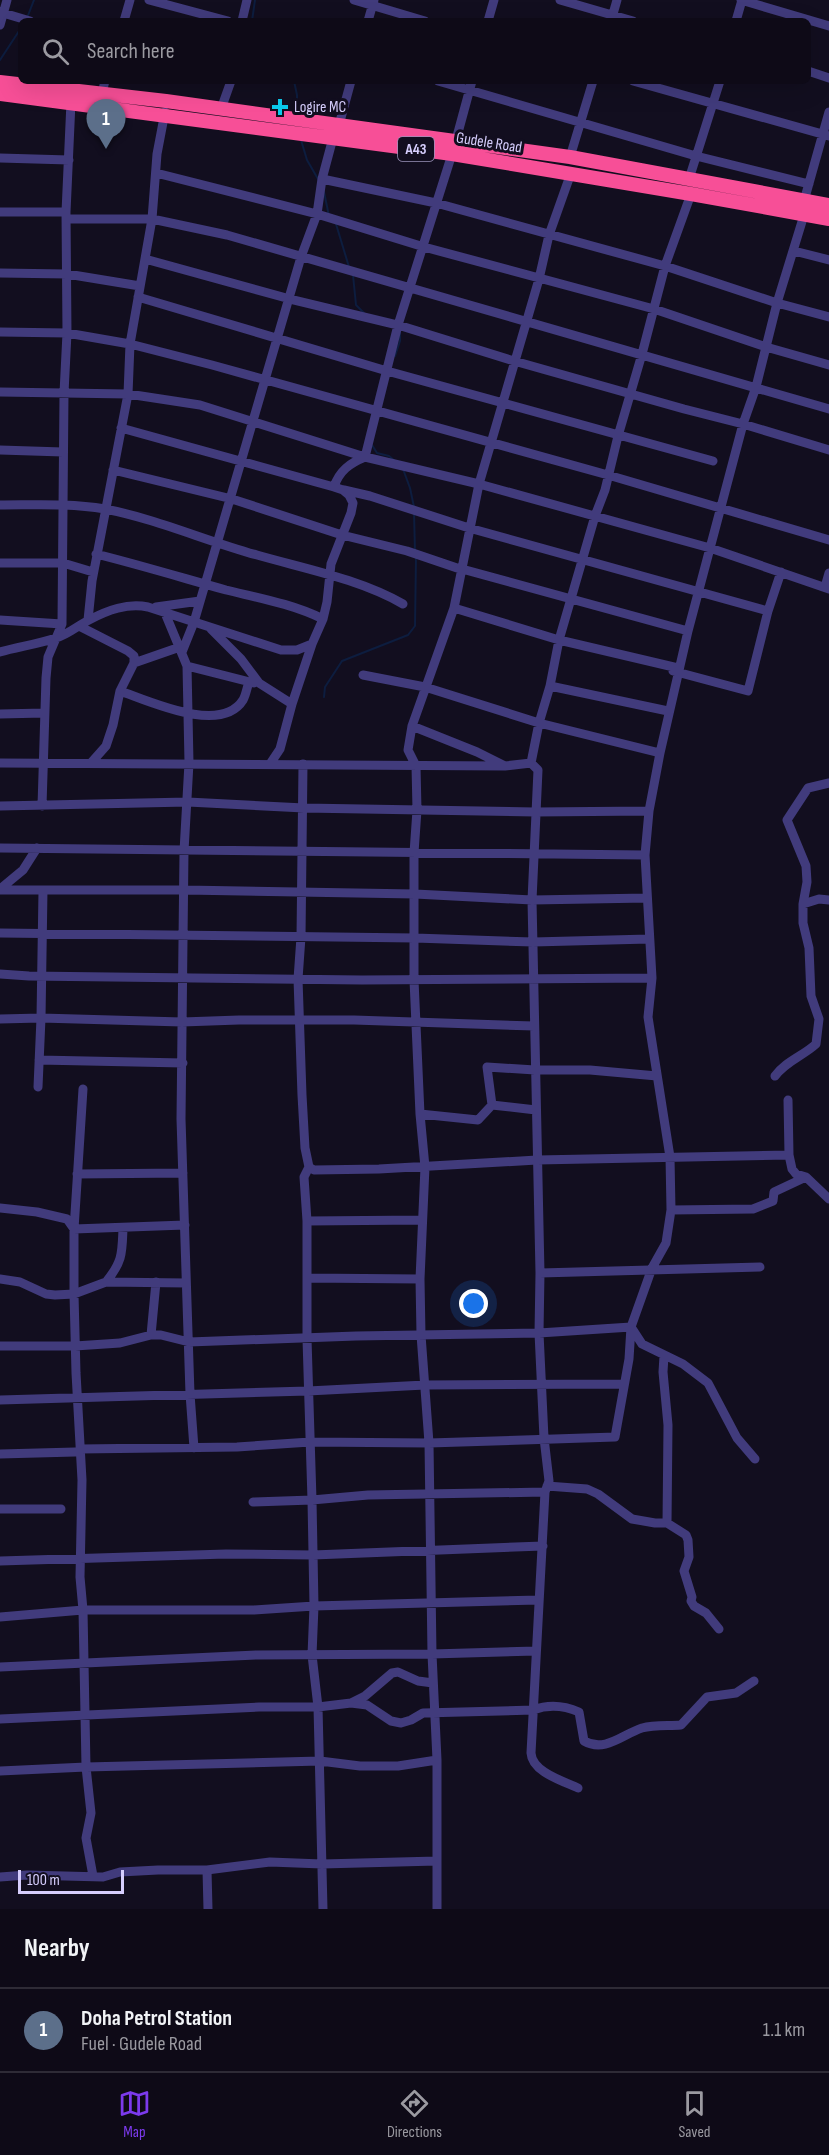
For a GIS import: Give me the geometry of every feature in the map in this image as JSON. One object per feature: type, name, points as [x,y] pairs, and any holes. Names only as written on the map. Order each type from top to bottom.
[{"type":"highway","name":"Gudele Road","points":[[0,82],[18,83]]},
{"type":"highway","name":"Gudele Road","points":[[41,84],[103,87],[221,110],[339,125],[571,173],[691,194],[804,208],[829,205]]},
{"type":"highway","name":"Gudele Road","points":[[0,94],[333,138],[570,157],[689,179],[804,208],[829,219]]},
{"type":"street","points":[[0,25],[7,0]]},
{"type":"street","points":[[118,0],[130,1],[125,18]]},
{"type":"street","points":[[149,0],[217,18]]},
{"type":"street","points":[[243,18],[248,0]]},
{"type":"street","points":[[354,0],[373,2],[417,18]]},
{"type":"street","points":[[489,18],[494,0]]},
{"type":"street","points":[[560,0],[612,18],[617,0]]},
{"type":"street","points":[[737,18],[742,0],[800,18]]},
{"type":"street","points":[[369,18],[373,2]]},
{"type":"street","points":[[2,12],[21,18]]},
{"type":"street","points":[[811,21],[829,27]]},
{"type":"street","points":[[811,72],[829,78]]},
{"type":"street","points":[[221,110],[230,84]]},
{"type":"street","points":[[339,125],[350,84]]},
{"type":"street","points":[[570,157],[592,84]]},
{"type":"street","points":[[644,84],[826,135]]},
{"type":"street","points":[[689,179],[719,84]]},
{"type":"street","points":[[365,457],[398,325],[424,247],[471,86],[581,123],[696,156],[809,184]]},
{"type":"street","points":[[88,620],[96,554],[128,394],[130,344],[152,219],[166,100]]},
{"type":"street","points":[[42,806],[48,657],[62,624],[64,393],[67,333],[66,216],[71,102]]},
{"type":"street","points":[[0,1454],[310,1442],[429,1443],[615,1437],[632,1342],[632,1327],[652,1268],[666,1243],[671,1210],[670,1156],[648,1017],[652,978],[645,855],[649,812],[674,669],[688,631],[777,303],[794,251],[809,184],[826,135],[829,112]]},
{"type":"street","points":[[134,663],[181,650],[194,622],[301,257],[317,214],[322,179],[333,138]]},
{"type":"street","points":[[0,158],[69,160]]},
{"type":"street","points":[[156,173],[317,214],[424,247],[654,309],[766,347],[829,365]]},
{"type":"street","points":[[437,1909],[429,1443],[421,1335],[420,1279],[425,1167],[420,1114],[414,980],[416,766],[408,750],[412,726],[454,608],[479,484],[539,279],[549,235],[571,173]]},
{"type":"street","points":[[322,179],[436,203],[665,266],[777,303],[829,317]]},
{"type":"street","points":[[531,763],[559,640],[595,516],[605,490],[629,393],[642,354],[665,266],[691,194]]},
{"type":"street","points":[[0,212],[152,219],[227,236],[829,409]]},
{"type":"street","points":[[794,251],[829,260]]},
{"type":"street","points":[[145,259],[290,299],[398,325],[514,361],[744,424],[829,450]]},
{"type":"street","points":[[0,273],[67,274],[140,286]]},
{"type":"street","points":[[138,297],[387,371],[713,461]]},
{"type":"street","points":[[0,332],[67,333],[130,344],[608,475],[829,540]]},
{"type":"street","points":[[0,392],[128,394],[200,405],[365,457],[479,484],[710,548],[827,588],[829,573]]},
{"type":"street","points":[[121,428],[370,496],[469,528],[768,611]]},
{"type":"street","points":[[0,450],[63,452]]},
{"type":"street","points":[[270,764],[280,749],[292,704],[323,619],[329,576],[351,513],[353,502],[349,495],[339,488],[337,479],[352,462],[365,457]]},
{"type":"street","points":[[113,470],[231,499],[342,535],[407,551],[461,569],[688,631]]},
{"type":"street","points":[[0,505],[63,505],[105,509],[378,590],[403,604]]},
{"type":"street","points":[[96,554],[304,609],[323,619]]},
{"type":"street","points":[[0,563],[63,563],[93,572]]},
{"type":"street","points":[[454,608],[559,640],[674,669],[748,691],[768,611],[781,572]]},
{"type":"street","points":[[148,607],[200,601]]},
{"type":"street","points":[[0,652],[55,639],[72,632],[88,620],[134,604],[281,650],[297,650],[312,644]]},
{"type":"street","points":[[165,613],[187,666],[189,763],[184,851],[182,977],[183,1173],[190,1394],[194,1448]]},
{"type":"street","points":[[0,621],[62,624]]},
{"type":"street","points":[[79,626],[134,656],[134,663],[120,691],[106,746],[90,764]]},
{"type":"street","points":[[210,628],[259,683],[292,704]]},
{"type":"street","points":[[187,666],[259,683]]},
{"type":"street","points":[[363,675],[425,687],[539,723],[660,753]]},
{"type":"street","points":[[120,691],[188,714],[222,714],[243,700],[249,682]]},
{"type":"street","points":[[550,686],[668,711]]},
{"type":"street","points":[[0,714],[45,713]]},
{"type":"street","points":[[412,726],[505,766]]},
{"type":"street","points":[[0,763],[505,766],[531,763]]},
{"type":"street","points":[[531,763],[538,770],[532,900],[540,1273],[539,1333],[544,1438],[549,1481],[546,1489],[538,1600],[531,1759],[552,1776],[578,1788]]},
{"type":"street","points":[[303,764],[304,808],[298,979],[305,1148],[309,1167],[304,1177],[307,1221],[307,1339],[314,1606],[312,1655],[318,1707],[323,1909]]},
{"type":"street","points":[[775,1076],[783,1066],[806,1053],[816,1044],[819,1019],[811,996],[809,948],[803,923],[803,904],[807,882],[806,867],[787,820],[808,788],[829,783]]},
{"type":"street","points":[[0,806],[188,802],[304,808],[649,812]]},
{"type":"street","points":[[0,848],[645,855]]},
{"type":"street","points":[[0,890],[23,870],[37,848]]},
{"type":"street","points":[[0,890],[415,894],[532,900],[647,898]]},
{"type":"street","points":[[38,1088],[43,890]]},
{"type":"street","points":[[803,904],[819,899],[829,900]]},
{"type":"street","points":[[0,933],[415,938],[533,942],[649,939]]},
{"type":"street","points":[[0,974],[414,980],[652,978]]},
{"type":"street","points":[[0,1019],[182,1022],[300,1019],[534,1026]]},
{"type":"street","points":[[39,1060],[183,1063]]},
{"type":"street","points":[[492,1105],[487,1067],[591,1070],[657,1076]]},
{"type":"street","points":[[82,1089],[74,1229],[74,1294],[78,1450],[82,1480],[80,1577],[84,1610],[86,1767],[91,1813],[86,1838],[93,1876]]},
{"type":"street","points":[[788,1100],[789,1155],[792,1169],[796,1174],[806,1177],[829,1199]]},
{"type":"street","points":[[420,1114],[478,1120],[492,1105]]},
{"type":"street","points":[[492,1105],[536,1110]]},
{"type":"street","points":[[309,1167],[314,1170],[425,1167],[537,1160],[789,1155]]},
{"type":"street","points":[[77,1174],[183,1173]]},
{"type":"street","points":[[671,1210],[753,1209],[773,1201],[774,1192],[806,1177]]},
{"type":"street","points":[[0,1208],[37,1212],[68,1219],[74,1229]]},
{"type":"street","points":[[307,1221],[422,1220]]},
{"type":"street","points":[[74,1229],[185,1226]]},
{"type":"street","points":[[106,1282],[121,1259],[123,1228]]},
{"type":"street","points":[[540,1273],[760,1266]]},
{"type":"street","points":[[307,1278],[420,1279]]},
{"type":"street","points":[[0,1279],[20,1282],[46,1294],[74,1294],[106,1282],[186,1283]]},
{"type":"street","points":[[151,1335],[156,1282]]},
{"type":"street","points":[[0,1346],[75,1346],[120,1343],[151,1335],[161,1335],[189,1342],[539,1333],[632,1327]]},
{"type":"street","points":[[632,1327],[642,1344],[683,1364],[708,1383],[736,1438],[754,1459]]},
{"type":"street","points":[[664,1356],[663,1372],[668,1425],[667,1522]]},
{"type":"street","points":[[0,1400],[308,1391],[424,1385],[623,1384]]},
{"type":"street","points":[[253,1502],[368,1495],[587,1489],[598,1494],[632,1519],[655,1523],[667,1522],[686,1535],[689,1557],[684,1571],[692,1597],[691,1601],[694,1606],[706,1613],[719,1629]]},
{"type":"street","points":[[0,1509],[61,1509]]},
{"type":"street","points":[[0,1561],[226,1554],[313,1555],[543,1546]]},
{"type":"street","points":[[0,1617],[83,1610],[254,1610],[314,1606],[538,1600]]},
{"type":"street","points":[[0,1667],[256,1655],[432,1654],[536,1650]]},
{"type":"street","points":[[351,1703],[365,1696],[392,1673],[398,1672],[418,1681],[433,1683]]},
{"type":"street","points":[[0,1719],[259,1707],[318,1707],[351,1703],[367,1705],[391,1721],[400,1723],[423,1713],[533,1710],[546,1705],[567,1707],[579,1712],[584,1741],[596,1746],[618,1741],[642,1728],[681,1725],[707,1697],[736,1693],[754,1681]]},
{"type":"street","points":[[0,1771],[320,1761],[379,1766],[417,1764],[436,1760]]},
{"type":"street","points":[[0,1877],[27,1875],[103,1877],[120,1872],[158,1869],[207,1870],[270,1862],[322,1864],[436,1861]]},
{"type":"street","points":[[207,1870],[208,1909]]},
{"type":"waterway","points":[[27,18],[34,0]]},
{"type":"waterway","points":[[252,18],[255,0]]},
{"type":"waterway","points":[[0,60],[18,33]]},
{"type":"waterway","points":[[295,84],[297,114]]},
{"type":"waterway","points":[[301,140],[307,160],[318,179]]},
{"type":"waterway","points":[[324,192],[329,216]]},
{"type":"waterway","points":[[336,224],[349,267]]},
{"type":"waterway","points":[[353,275],[356,305],[364,313]]},
{"type":"waterway","points":[[395,356],[400,333]]},
{"type":"waterway","points":[[372,445],[377,453],[389,456],[395,461]]},
{"type":"waterway","points":[[403,469],[414,507]]},
{"type":"waterway","points":[[414,512],[415,552]]},
{"type":"waterway","points":[[324,697],[325,687],[342,661],[408,635],[415,626],[416,557]]},
{"type":"place","name":"Logire MC","points":[[280,107]]},
{"type":"place","name":"Doha Petrol Station","points":[[106,149]]}]
